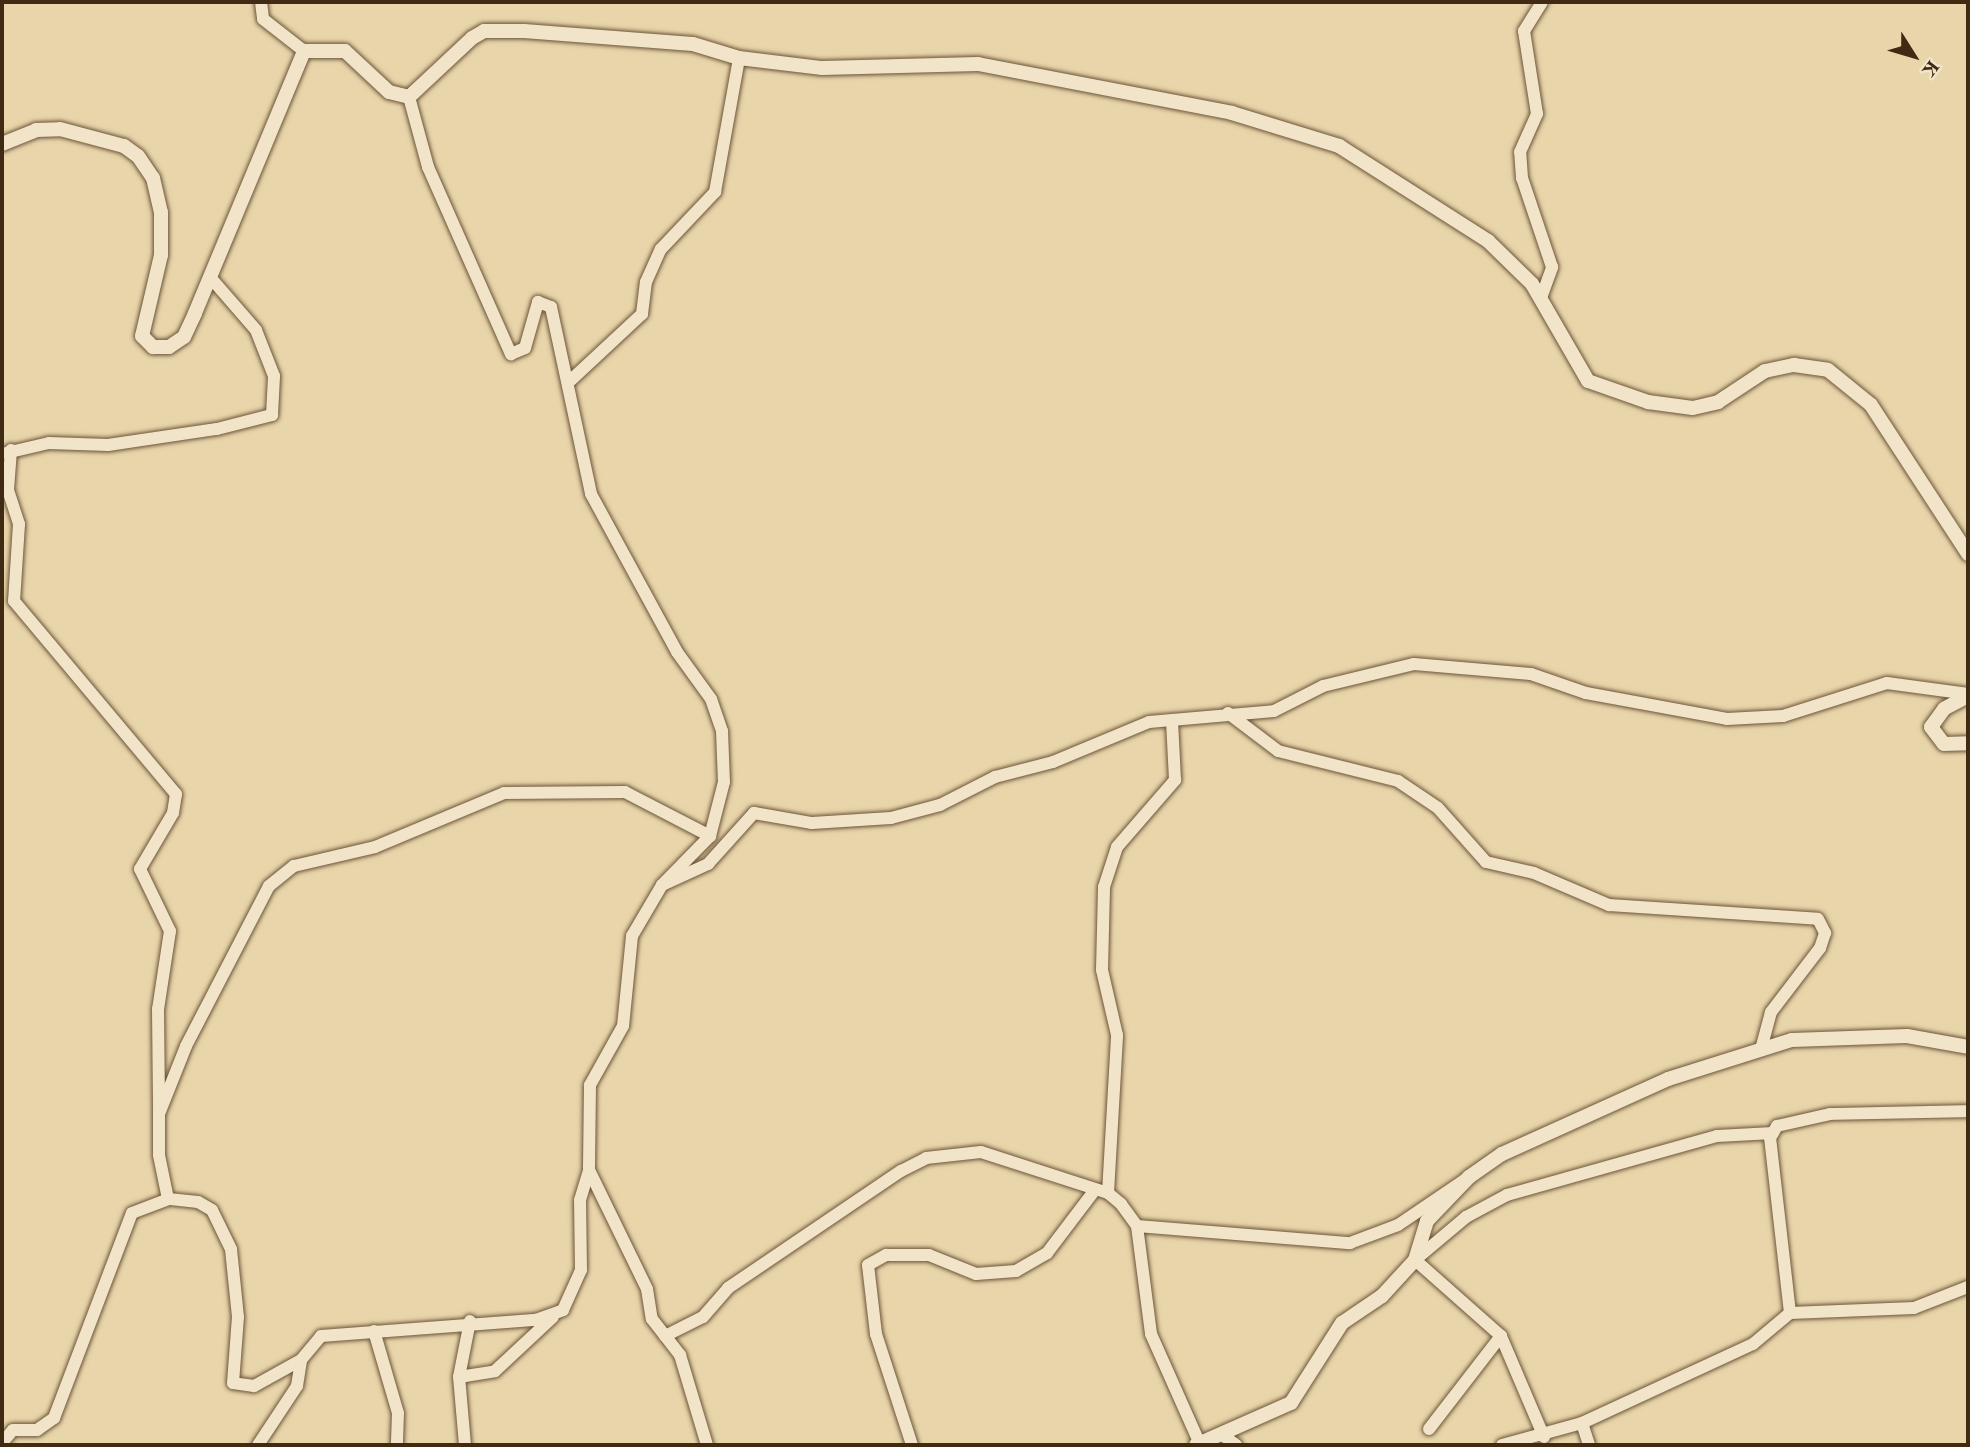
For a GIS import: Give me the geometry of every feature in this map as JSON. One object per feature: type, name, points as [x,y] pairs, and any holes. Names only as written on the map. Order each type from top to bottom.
[{"type":"street","points":[[261,2],[263,19],[304,51],[345,51],[389,92],[409,97]]},
{"type":"street","points":[[1541,298],[1552,267],[1522,178],[1520,152],[1537,114],[1524,31],[1542,2]]},
{"type":"street","points":[[409,97],[484,31],[693,44],[739,58],[834,69],[1000,67],[1312,134],[1465,224],[1507,256],[1541,298],[1588,381],[1648,402],[1693,408],[1718,402],[1765,371],[1794,365],[1828,370],[1871,405],[1968,554]]},
{"type":"street","points":[[2,144],[36,130],[60,129],[124,146],[138,156],[153,178],[161,212],[161,255],[142,337],[153,347],[169,347],[184,337],[304,51]]},
{"type":"street","points":[[571,380],[642,314],[646,282],[661,249],[715,192],[739,58]]},
{"type":"street","points":[[409,97],[428,167],[506,348],[519,354],[525,348],[533,312],[545,301],[571,380],[591,494],[719,715],[724,782],[710,836],[662,885],[632,936],[623,1026],[590,1085],[589,1170],[581,1187],[578,1286],[553,1316],[495,1371],[459,1377]]},
{"type":"street","points":[[168,1199],[159,1114],[158,1009],[170,931],[139,869],[173,813],[176,794],[160,766],[15,601],[19,524],[8,490],[6,453],[108,445],[272,415],[274,376],[256,330],[210,277]]},
{"type":"street","points":[[662,885],[708,864],[754,813],[813,824],[891,818],[940,805],[995,777],[1053,762],[1149,722],[1274,711],[1322,686],[1435,662],[1531,674],[1586,693],[1727,719],[1783,716],[1886,683],[1968,695]]},
{"type":"street","points":[[1968,695],[1944,709],[1931,727],[1944,744],[1968,743]]},
{"type":"street","points":[[1228,713],[1278,751],[1398,781],[1438,808],[1486,862],[1534,873],[1609,905],[1818,919],[1825,933],[1819,948],[1770,1012],[1761,1049]]},
{"type":"street","points":[[1108,1193],[1116,1035],[1102,970],[1104,887],[1117,848],[1175,780],[1172,720]]},
{"type":"street","points":[[159,1114],[242,929],[269,887],[294,866],[375,847],[504,793],[625,792],[710,836]]},
{"type":"street","points":[[1137,1226],[1350,1243],[1398,1225],[1502,1154],[1668,1079],[1761,1049],[1826,1034],[1906,1036],[1968,1047]]},
{"type":"street","points":[[665,1336],[703,1317],[727,1288],[926,1158],[981,1152],[1094,1191],[1108,1193],[1137,1226],[1151,1334],[1198,1445],[1222,1440],[1291,1403],[1342,1323],[1382,1296],[1415,1260],[1466,1217],[1507,1195],[1717,1136],[1773,1133],[1784,1123],[1830,1114],[1968,1111]]},
{"type":"street","points":[[1773,1133],[1790,1313]]},
{"type":"street","points":[[589,1170],[665,1336],[680,1355],[707,1445]]},
{"type":"street","points":[[1415,1260],[1427,1221],[1469,1177]]},
{"type":"street","points":[[912,1445],[876,1334],[868,1265],[886,1255],[929,1255],[976,1274],[1016,1271],[1047,1253],[1094,1191]]},
{"type":"street","points":[[2,1443],[13,1430],[37,1430],[54,1418],[132,1213],[168,1199],[198,1202],[212,1210],[231,1249],[238,1317],[233,1383],[254,1386],[300,1360],[321,1336],[470,1321],[553,1316]]},
{"type":"street","points":[[1415,1260],[1501,1336],[1544,1437]]},
{"type":"street","points":[[1502,1445],[1544,1437],[1583,1423],[1753,1344],[1790,1313],[1914,1308],[1968,1287]]},
{"type":"street","points":[[465,1445],[459,1377],[470,1321]]},
{"type":"street","points":[[374,1331],[398,1413],[397,1445]]},
{"type":"street","points":[[1429,1429],[1501,1336]]},
{"type":"street","points":[[258,1445],[297,1386],[300,1360]]},
{"type":"street","points":[[1583,1423],[1589,1445]]},
{"type":"street","points":[[1222,1440],[1236,1445]]}]
